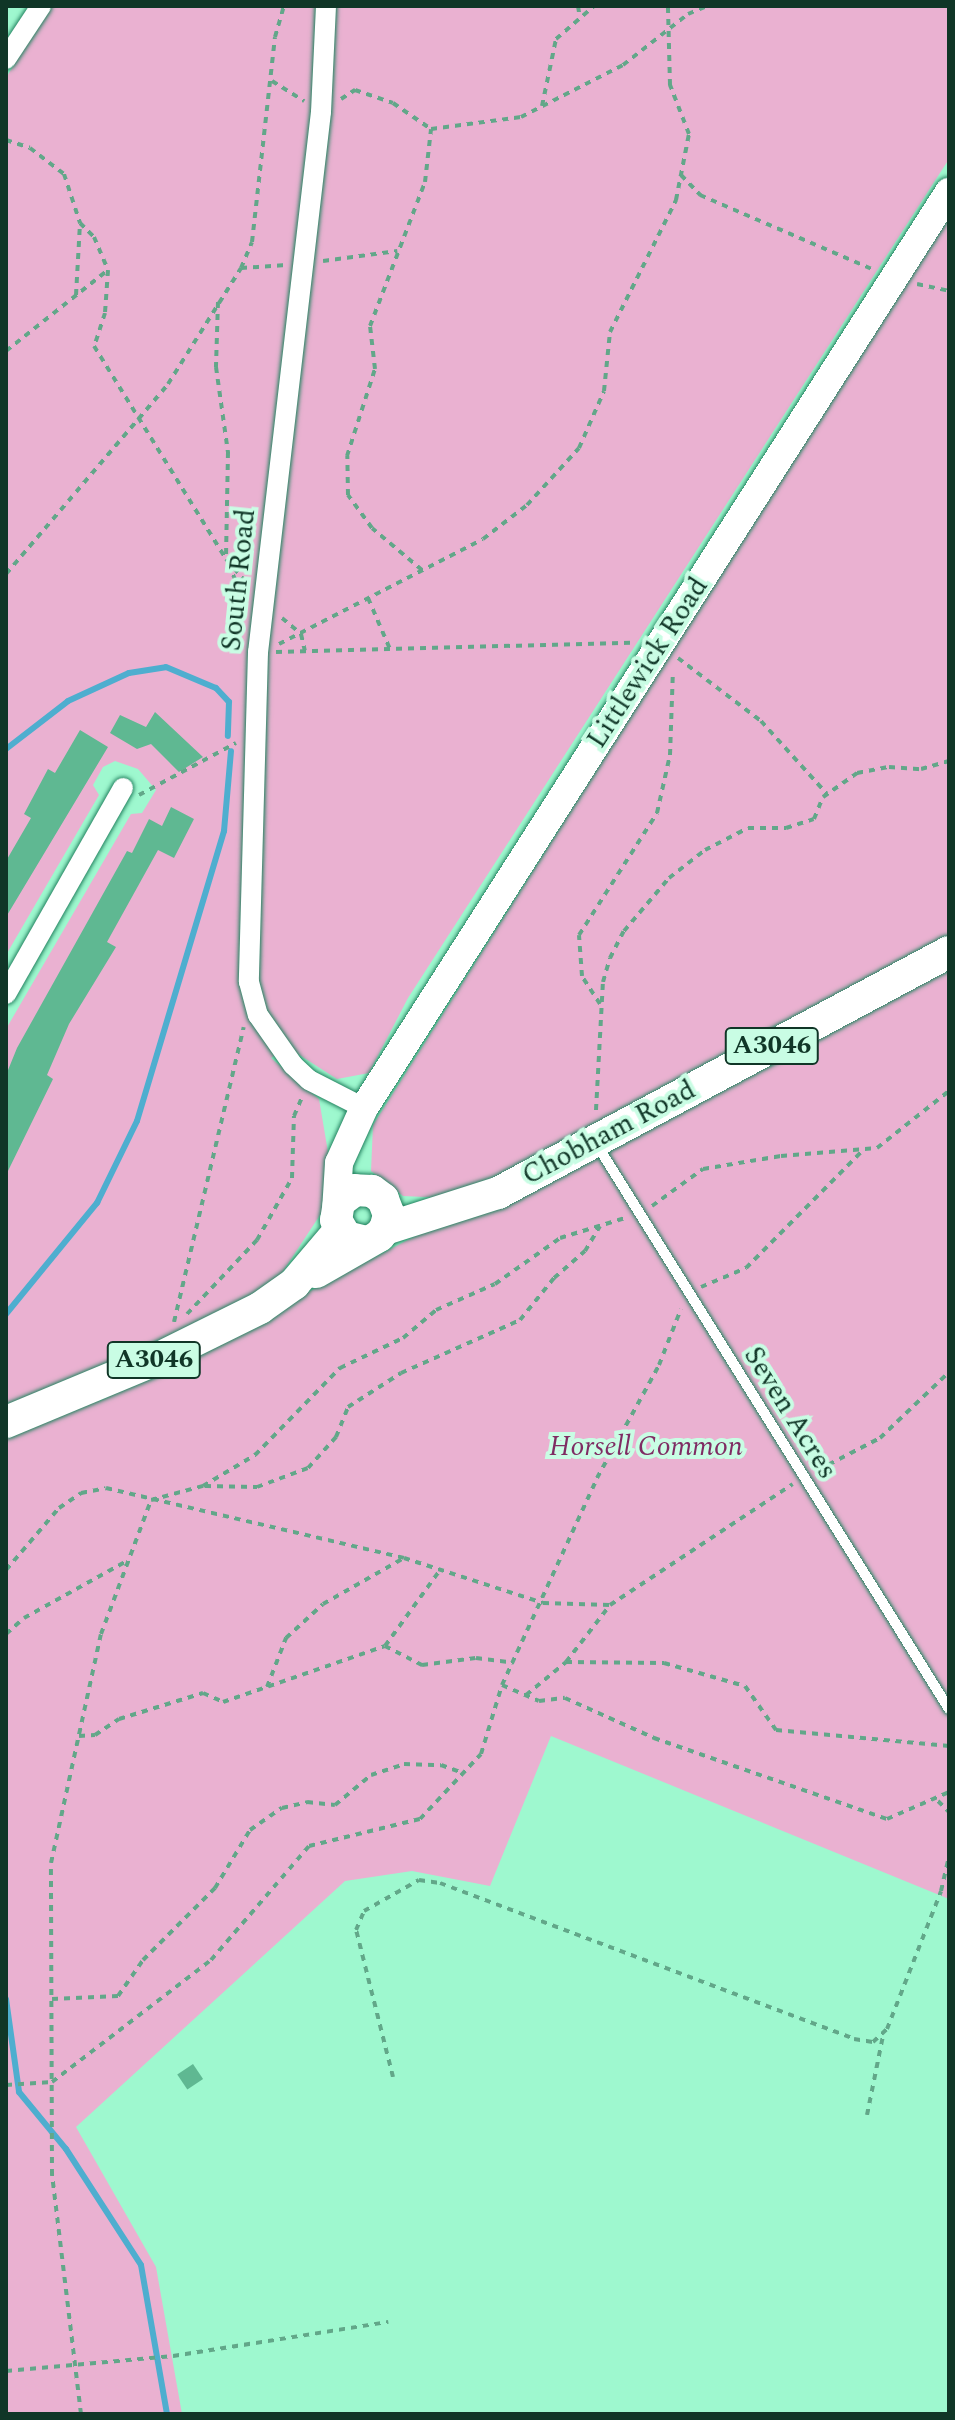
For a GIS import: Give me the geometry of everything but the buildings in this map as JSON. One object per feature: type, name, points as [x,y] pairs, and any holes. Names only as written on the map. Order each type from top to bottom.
[{"type":"main road","name":"Chobham Road","points":[[362,1217],[434,1213],[498,1193],[949,952]]},
{"type":"main road","name":"A3046","points":[[6,1422],[225,1329],[294,1284],[362,1217]]},
{"type":"street","points":[[6,59],[41,6]]},
{"type":"street","name":"South Road","points":[[326,6],[321,112],[258,652],[251,992],[272,1040],[309,1080],[364,1108]]},
{"type":"street","name":"Littlewick Road","points":[[362,1217],[339,1163],[349,1135],[364,1108],[949,192]]},
{"type":"street","points":[[6,994],[123,788]]},
{"type":"lane","name":"Seven Acres","points":[[594,1140],[802,1479],[949,1709]]},
{"type":"path","points":[[6,574],[137,419],[203,332],[219,296],[235,279],[252,242],[275,37],[284,6]]},
{"type":"path","points":[[578,6],[580,18]]},
{"type":"path","points":[[542,106],[556,39],[594,6]]},
{"type":"path","points":[[258,652],[301,634],[483,539],[527,505],[579,448],[604,391],[610,332],[676,200],[689,134],[670,85],[672,29],[668,6]]},
{"type":"path","points":[[272,81],[321,112],[355,90],[393,103],[431,129],[521,117],[623,65],[707,6]]},
{"type":"path","points":[[422,570],[372,528],[348,495],[347,456],[375,369],[370,326],[425,182],[431,129]]},
{"type":"path","points":[[6,140],[30,148],[64,174],[80,223],[76,295]]},
{"type":"path","points":[[681,175],[700,195],[894,279],[949,291]]},
{"type":"path","points":[[80,223],[94,237],[108,270],[105,313],[94,346],[226,559],[243,595],[242,609]]},
{"type":"path","points":[[6,351],[108,270]]},
{"type":"path","points":[[219,296],[216,367],[228,452],[226,559],[264,603]]},
{"type":"path","points":[[368,598],[390,649]]},
{"type":"path","points":[[301,634],[305,651]]},
{"type":"path","points":[[258,652],[661,643]]},
{"type":"path","points":[[601,1006],[582,976],[579,935],[657,813],[670,755],[674,654],[761,721],[827,794]]},
{"type":"path","points":[[123,788],[241,740]]},
{"type":"path","points":[[594,1140],[601,1006],[610,958],[624,931],[669,878],[705,850],[748,828],[786,828],[814,819],[827,794],[857,773],[921,769],[949,761]]},
{"type":"path","points":[[251,992],[172,1330],[257,1240],[292,1178],[294,1116],[309,1080]]},
{"type":"path","points":[[151,1500],[203,1486],[255,1455],[340,1368],[403,1338],[436,1310],[495,1284],[560,1238],[638,1214],[703,1169],[781,1156],[877,1148],[949,1091]]},
{"type":"path","points":[[6,2078],[7,2085],[52,2082],[211,1960],[309,1846],[420,1819],[481,1754],[502,1685],[543,1603],[597,1478],[659,1365],[687,1292],[746,1268],[862,1151]]},
{"type":"path","points":[[203,1486],[257,1487],[308,1468],[336,1437],[348,1407],[401,1373],[520,1320],[554,1278],[585,1251],[600,1226]]},
{"type":"path","points":[[526,1695],[566,1662],[610,1605],[802,1479],[880,1438],[949,1372]]},
{"type":"path","points":[[6,1570],[33,1534],[81,1493],[106,1488],[404,1558],[543,1603],[610,1605]]},
{"type":"path","points":[[81,2414],[52,2140],[51,1863],[101,1634],[151,1500]]},
{"type":"path","points":[[267,1687],[286,1638],[323,1604],[404,1558]]},
{"type":"path","points":[[6,1634],[24,1618],[129,1560]]},
{"type":"path","points":[[79,1736],[95,1735],[119,1719],[203,1693],[223,1702],[385,1646],[440,1570]]},
{"type":"path","points":[[385,1646],[422,1665],[476,1658],[514,1663]]},
{"type":"path","points":[[566,1662],[664,1663],[745,1686],[776,1730],[949,1746]]},
{"type":"path","points":[[502,1685],[539,1701],[565,1698],[654,1738],[887,1819],[938,1801],[949,1792]]},
{"type":"path","points":[[52,1999],[118,1996],[143,1960],[215,1888],[250,1830],[282,1808],[307,1802],[335,1805],[371,1775],[404,1764],[441,1765],[463,1773]]},
{"type":"path","points":[[938,1801],[949,1812]]},
{"type":"path","points":[[867,2115],[883,2036],[941,1891],[949,1855]]},
{"type":"path","points":[[393,2077],[356,1930],[364,1911],[419,1880],[459,1890],[854,2039],[873,2042],[883,2036]]},
{"type":"path","points":[[6,2371],[147,2359],[388,2322]]},
{"type":"green space","points":[[49,6],[949,6],[949,159],[408,998],[369,1073],[337,1079],[287,1047],[271,1058],[319,1099],[329,1158],[322,1212],[278,1279],[228,1312],[6,1406],[6,1029],[131,814],[142,813],[156,790],[138,769],[115,761],[103,767],[93,785],[99,795],[6,955],[6,78]]},
{"type":"green space","name":"Horsell Common","points":[[949,210],[949,1899],[551,1736],[490,1886],[412,1871],[345,1881],[76,2127],[156,2267],[182,2414],[6,2414],[6,1434],[93,1397],[100,1401],[444,1221],[446,1198],[403,1196],[371,1171],[373,1125]]},
{"type":"waterway","points":[[6,749],[68,701],[129,673],[166,667],[216,688],[229,702],[228,736]]},
{"type":"waterway","points":[[6,1314],[97,1203],[137,1121],[224,831],[231,751]]},
{"type":"waterway","points":[[6,1999],[19,2092],[66,2149],[141,2265],[167,2414]]}]
